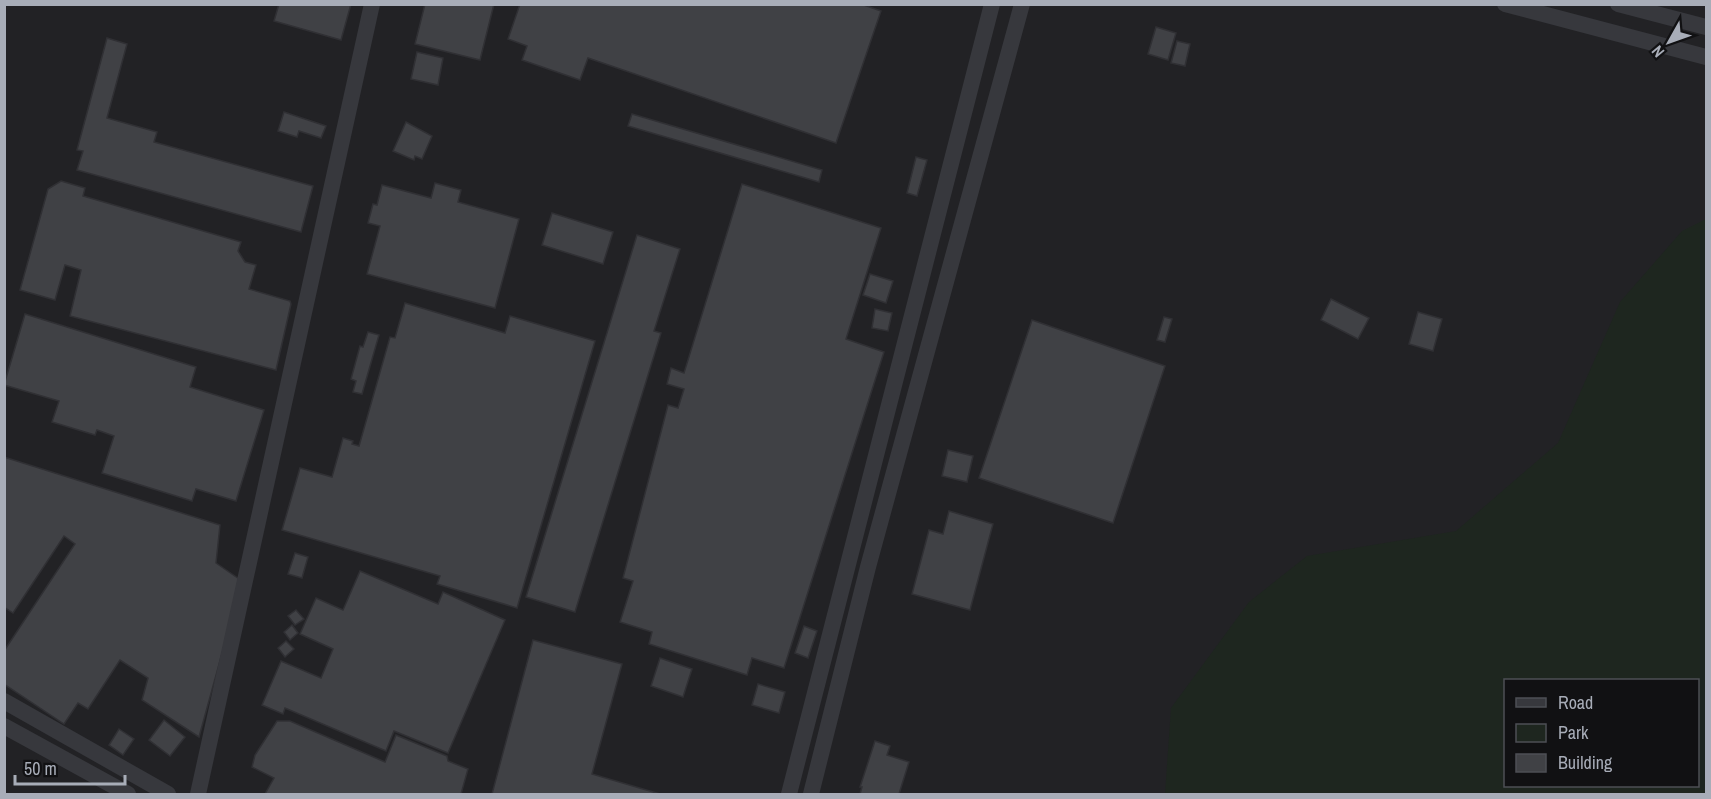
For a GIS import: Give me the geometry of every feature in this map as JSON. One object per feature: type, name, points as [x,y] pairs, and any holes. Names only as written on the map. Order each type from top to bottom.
[{"type":"street","points":[[198,795],[372,4]]},
{"type":"street","points":[[789,795],[992,4]]},
{"type":"street","points":[[811,795],[868,567],[1022,4]]},
{"type":"street","points":[[1505,4],[1707,57]]},
{"type":"street","points":[[1618,4],[1707,27]]},
{"type":"street","points":[[4,701],[168,795]]},
{"type":"street","points":[[4,726],[128,795]]},
{"type":"shaded area","points":[[5,5],[1706,5],[1706,794],[5,794]]},
{"type":"green space","points":[[1706,219],[1706,794],[1165,794],[1171,708],[1249,602],[1307,556],[1456,531],[1558,443],[1620,302],[1682,231]]},
{"type":"building","points":[[279,4],[351,4],[341,40],[274,21]]},
{"type":"building","points":[[425,4],[494,4],[480,60],[415,44]]},
{"type":"building","points":[[520,4],[861,4],[881,11],[836,143],[588,58],[580,80],[522,60],[527,46],[508,39]]},
{"type":"building","points":[[1156,27],[1176,33],[1168,60],[1148,54]]},
{"type":"building","points":[[107,38],[127,44],[107,118],[157,132],[154,142],[313,186],[301,232],[77,170],[83,151],[77,150]]},
{"type":"building","points":[[1177,41],[1190,44],[1185,66],[1171,63]]},
{"type":"building","points":[[417,52],[443,58],[438,85],[411,79]]},
{"type":"building","points":[[284,112],[326,126],[321,138],[299,131],[297,137],[278,131]]},
{"type":"building","points":[[632,114],[822,170],[819,182],[628,126]]},
{"type":"building","points":[[406,122],[432,136],[422,159],[415,156],[414,160],[393,151]]},
{"type":"building","points":[[916,157],[927,160],[917,196],[907,193]]},
{"type":"building","points":[[61,181],[85,188],[83,196],[241,242],[238,251],[245,262],[256,265],[249,289],[290,301],[291,304],[276,370],[70,316],[81,270],[65,265],[55,300],[20,290],[48,189]]},
{"type":"building","points":[[435,183],[461,190],[458,202],[519,219],[495,308],[367,274],[380,226],[368,223],[373,204],[377,205],[382,185],[431,198]]},
{"type":"building","points":[[742,184],[881,228],[846,339],[884,352],[784,668],[752,658],[747,675],[649,644],[652,632],[620,622],[633,581],[623,578],[668,405],[678,408],[684,389],[667,384],[671,368],[684,373]]},
{"type":"building","points":[[552,213],[613,232],[603,264],[542,245]]},
{"type":"building","points":[[637,235],[680,249],[654,331],[661,333],[575,612],[526,597]]},
{"type":"building","points":[[870,274],[893,281],[886,303],[863,295]]},
{"type":"building","points":[[1331,299],[1369,318],[1358,339],[1321,320]]},
{"type":"building","points":[[405,303],[505,333],[510,316],[595,341],[517,608],[437,584],[440,576],[282,530],[300,468],[332,477],[343,438],[359,446],[390,337],[395,338]]},
{"type":"building","points":[[875,309],[892,313],[888,331],[872,328]]},
{"type":"building","points":[[1418,312],[1442,319],[1433,351],[1409,344]]},
{"type":"building","points":[[25,314],[196,367],[190,387],[264,410],[236,501],[196,489],[192,501],[102,473],[114,436],[97,430],[95,435],[52,422],[59,401],[4,385]]},
{"type":"building","points":[[1164,317],[1172,319],[1165,342],[1157,340]]},
{"type":"building","points":[[1032,320],[1165,366],[1113,523],[979,478]]},
{"type":"building","points":[[368,332],[379,335],[362,394],[353,392],[356,381],[351,379],[360,346],[363,347]]},
{"type":"building","points":[[948,450],[973,456],[967,482],[942,476]]},
{"type":"building","points":[[4,457],[220,525],[216,563],[242,581],[199,737],[142,700],[148,678],[120,660],[88,709],[78,703],[64,724],[4,684],[4,651],[75,544],[64,536],[13,613],[4,607]]},
{"type":"building","points":[[949,511],[993,524],[970,610],[912,594],[929,530],[943,534]]},
{"type":"building","points":[[295,553],[308,557],[302,578],[288,574]]},
{"type":"building","points":[[360,571],[438,604],[443,592],[505,620],[448,753],[394,731],[386,751],[285,708],[283,714],[262,705],[281,661],[321,678],[333,649],[300,634],[316,598],[343,610]]},
{"type":"building","points":[[296,610],[304,619],[295,625],[288,616]]},
{"type":"building","points":[[292,625],[298,633],[290,640],[284,632]]},
{"type":"building","points":[[804,626],[817,631],[808,658],[795,653]]},
{"type":"building","points":[[533,640],[622,664],[592,774],[660,794],[492,794]]},
{"type":"building","points":[[286,641],[294,649],[285,657],[278,648]]},
{"type":"building","points":[[660,658],[692,669],[683,697],[651,686]]},
{"type":"building","points":[[758,684],[785,692],[779,713],[752,705]]},
{"type":"building","points":[[164,720],[185,737],[170,756],[149,740]]},
{"type":"building","points":[[277,721],[290,721],[385,762],[396,735],[447,756],[448,761],[468,769],[461,794],[265,794],[274,778],[252,767],[255,755]]},
{"type":"building","points":[[119,729],[134,739],[123,755],[109,745]]},
{"type":"building","points":[[875,741],[890,746],[887,755],[909,762],[899,794],[860,794],[862,787],[860,787]]}]
